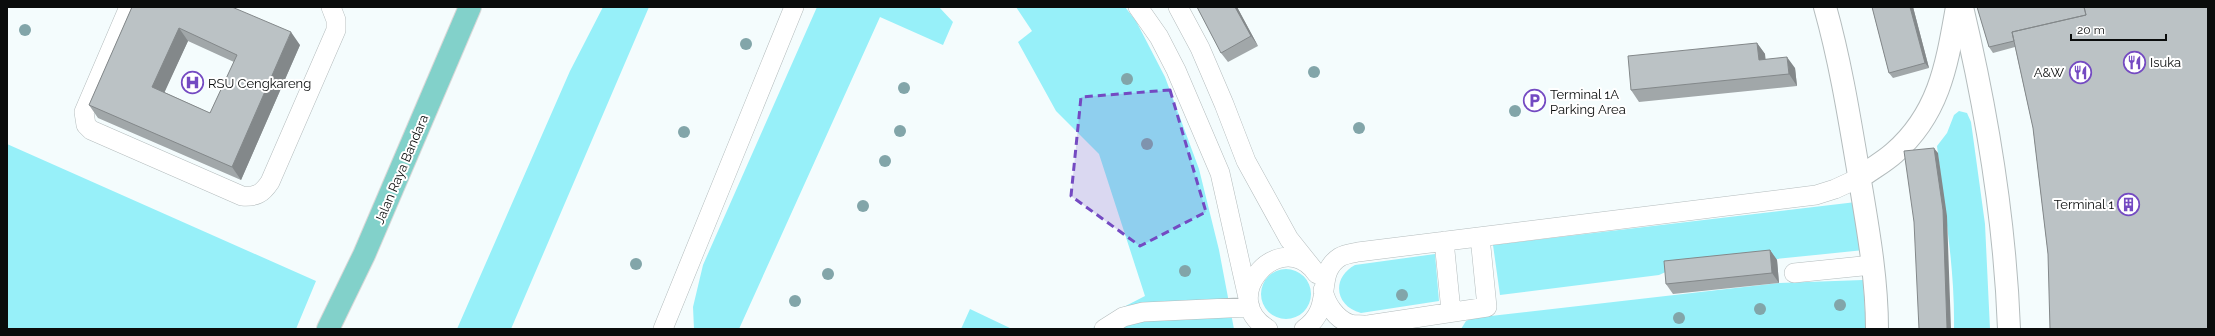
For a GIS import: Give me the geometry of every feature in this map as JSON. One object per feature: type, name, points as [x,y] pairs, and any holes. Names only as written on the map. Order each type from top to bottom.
[{"type":"main road","name":"Jalan Raya Bandara","points":[[328,329],[364,255],[470,7]]},
{"type":"street","points":[[1825,7],[1845,94],[1859,178],[1872,265],[1877,329]]},
{"type":"street","points":[[1859,178],[1894,153],[1913,134],[1924,116],[1937,92],[1946,68],[1957,7]]},
{"type":"street","points":[[1962,7],[1979,78],[1999,209],[2007,276],[2009,329]]},
{"type":"lane","points":[[129,7],[84,112],[86,125],[91,130],[242,196],[253,197],[263,192],[270,182],[336,30],[336,20],[330,7]]},
{"type":"lane","points":[[663,329],[794,7]]},
{"type":"lane","points":[[1138,7],[1158,37],[1176,70],[1220,173],[1251,312],[1260,325],[1268,329]]},
{"type":"lane","points":[[1178,7],[1200,48],[1246,161],[1289,239],[1317,274],[1328,304],[1341,319],[1350,324],[1371,327],[1451,311],[1487,307],[1480,236]]},
{"type":"lane","points":[[1308,327],[1322,305],[1327,274],[1332,265],[1341,257],[1358,252],[1816,195],[1835,189],[1859,178]]},
{"type":"lane","points":[[1444,241],[1451,311]]},
{"type":"lane","points":[[1251,312],[1249,285],[1263,266],[1274,260],[1286,258],[1297,260],[1308,265],[1317,274]]},
{"type":"lane","points":[[1794,273],[1872,265]]},
{"type":"lane","points":[[1104,329],[1123,317],[1143,312],[1251,312]]},
{"type":"highlighted area","points":[[1170,90],[1206,212],[1140,246],[1071,196],[1081,97]]},
{"type":"shaded area","points":[[603,7],[649,7],[511,329],[457,329],[570,71]]},
{"type":"shaded area","points":[[817,7],[939,7],[953,22],[943,45],[880,17],[739,329],[694,329],[693,307],[703,265]]},
{"type":"shaded area","points":[[1016,7],[1125,7],[1136,21],[1165,77],[1199,169],[1219,250],[1234,329],[1092,329],[1110,314],[1145,296],[1099,154],[1056,111],[1018,42],[1032,31]]},
{"type":"shaded area","points":[[1959,111],[1967,113],[1971,122],[1985,224],[1990,329],[1954,329],[1951,260],[1937,146],[1947,133],[1954,115]]},
{"type":"shaded area","points":[[7,144],[316,281],[296,329],[7,329]]},
{"type":"shaded area","points":[[1856,202],[1864,250],[1670,270],[1659,275],[1500,295],[1493,245]]},
{"type":"shaded area","points":[[1435,254],[1439,301],[1361,313],[1352,309],[1341,298],[1339,284],[1347,271],[1355,265]]},
{"type":"shaded area","points":[[1281,269],[1291,269],[1304,276],[1311,289],[1311,299],[1304,312],[1291,319],[1281,319],[1272,315],[1265,308],[1261,299],[1261,289],[1265,280],[1272,273]]},
{"type":"shaded area","points":[[1863,280],[1866,329],[1461,329],[1466,321],[1473,318],[1779,283]]},
{"type":"shaded area","points":[[970,309],[1012,329],[961,329]]},
{"type":"building","name":"RSU Cengkareng","points":[[132,7],[232,7],[291,32],[232,167],[89,105]],"holes":[[[179,28],[237,55],[210,113],[152,87]]]},
{"type":"building","points":[[1197,7],[1235,7],[1251,36],[1221,53]]},
{"type":"building","points":[[1872,7],[1910,7],[1925,63],[1889,73]]},
{"type":"building","points":[[1977,7],[2084,7],[2086,15],[2012,32],[2014,41],[1989,47]]},
{"type":"building","name":"Terminal 1","points":[[2084,7],[2208,7],[2208,329],[2050,329],[2048,254],[2033,128],[2012,32],[2086,15]]},
{"type":"building","points":[[1757,43],[1759,60],[1787,57],[1789,74],[1631,90],[1628,56]]},
{"type":"building","points":[[1934,148],[1943,210],[1947,329],[1919,329],[1914,222],[1904,151]]},
{"type":"building","points":[[1770,250],[1772,273],[1666,284],[1664,261]]},
{"type":"place","name":"Isuka","points":[[2134,62]]},
{"type":"place","name":"A&W","points":[[2080,72]]},
{"type":"place","name":"RSU Cengkareng","points":[[193,83]]},
{"type":"place","name":"Terminal 1A Parking Area","points":[[1535,101]]},
{"type":"place","name":"Terminal 1","points":[[2129,204]]}]
